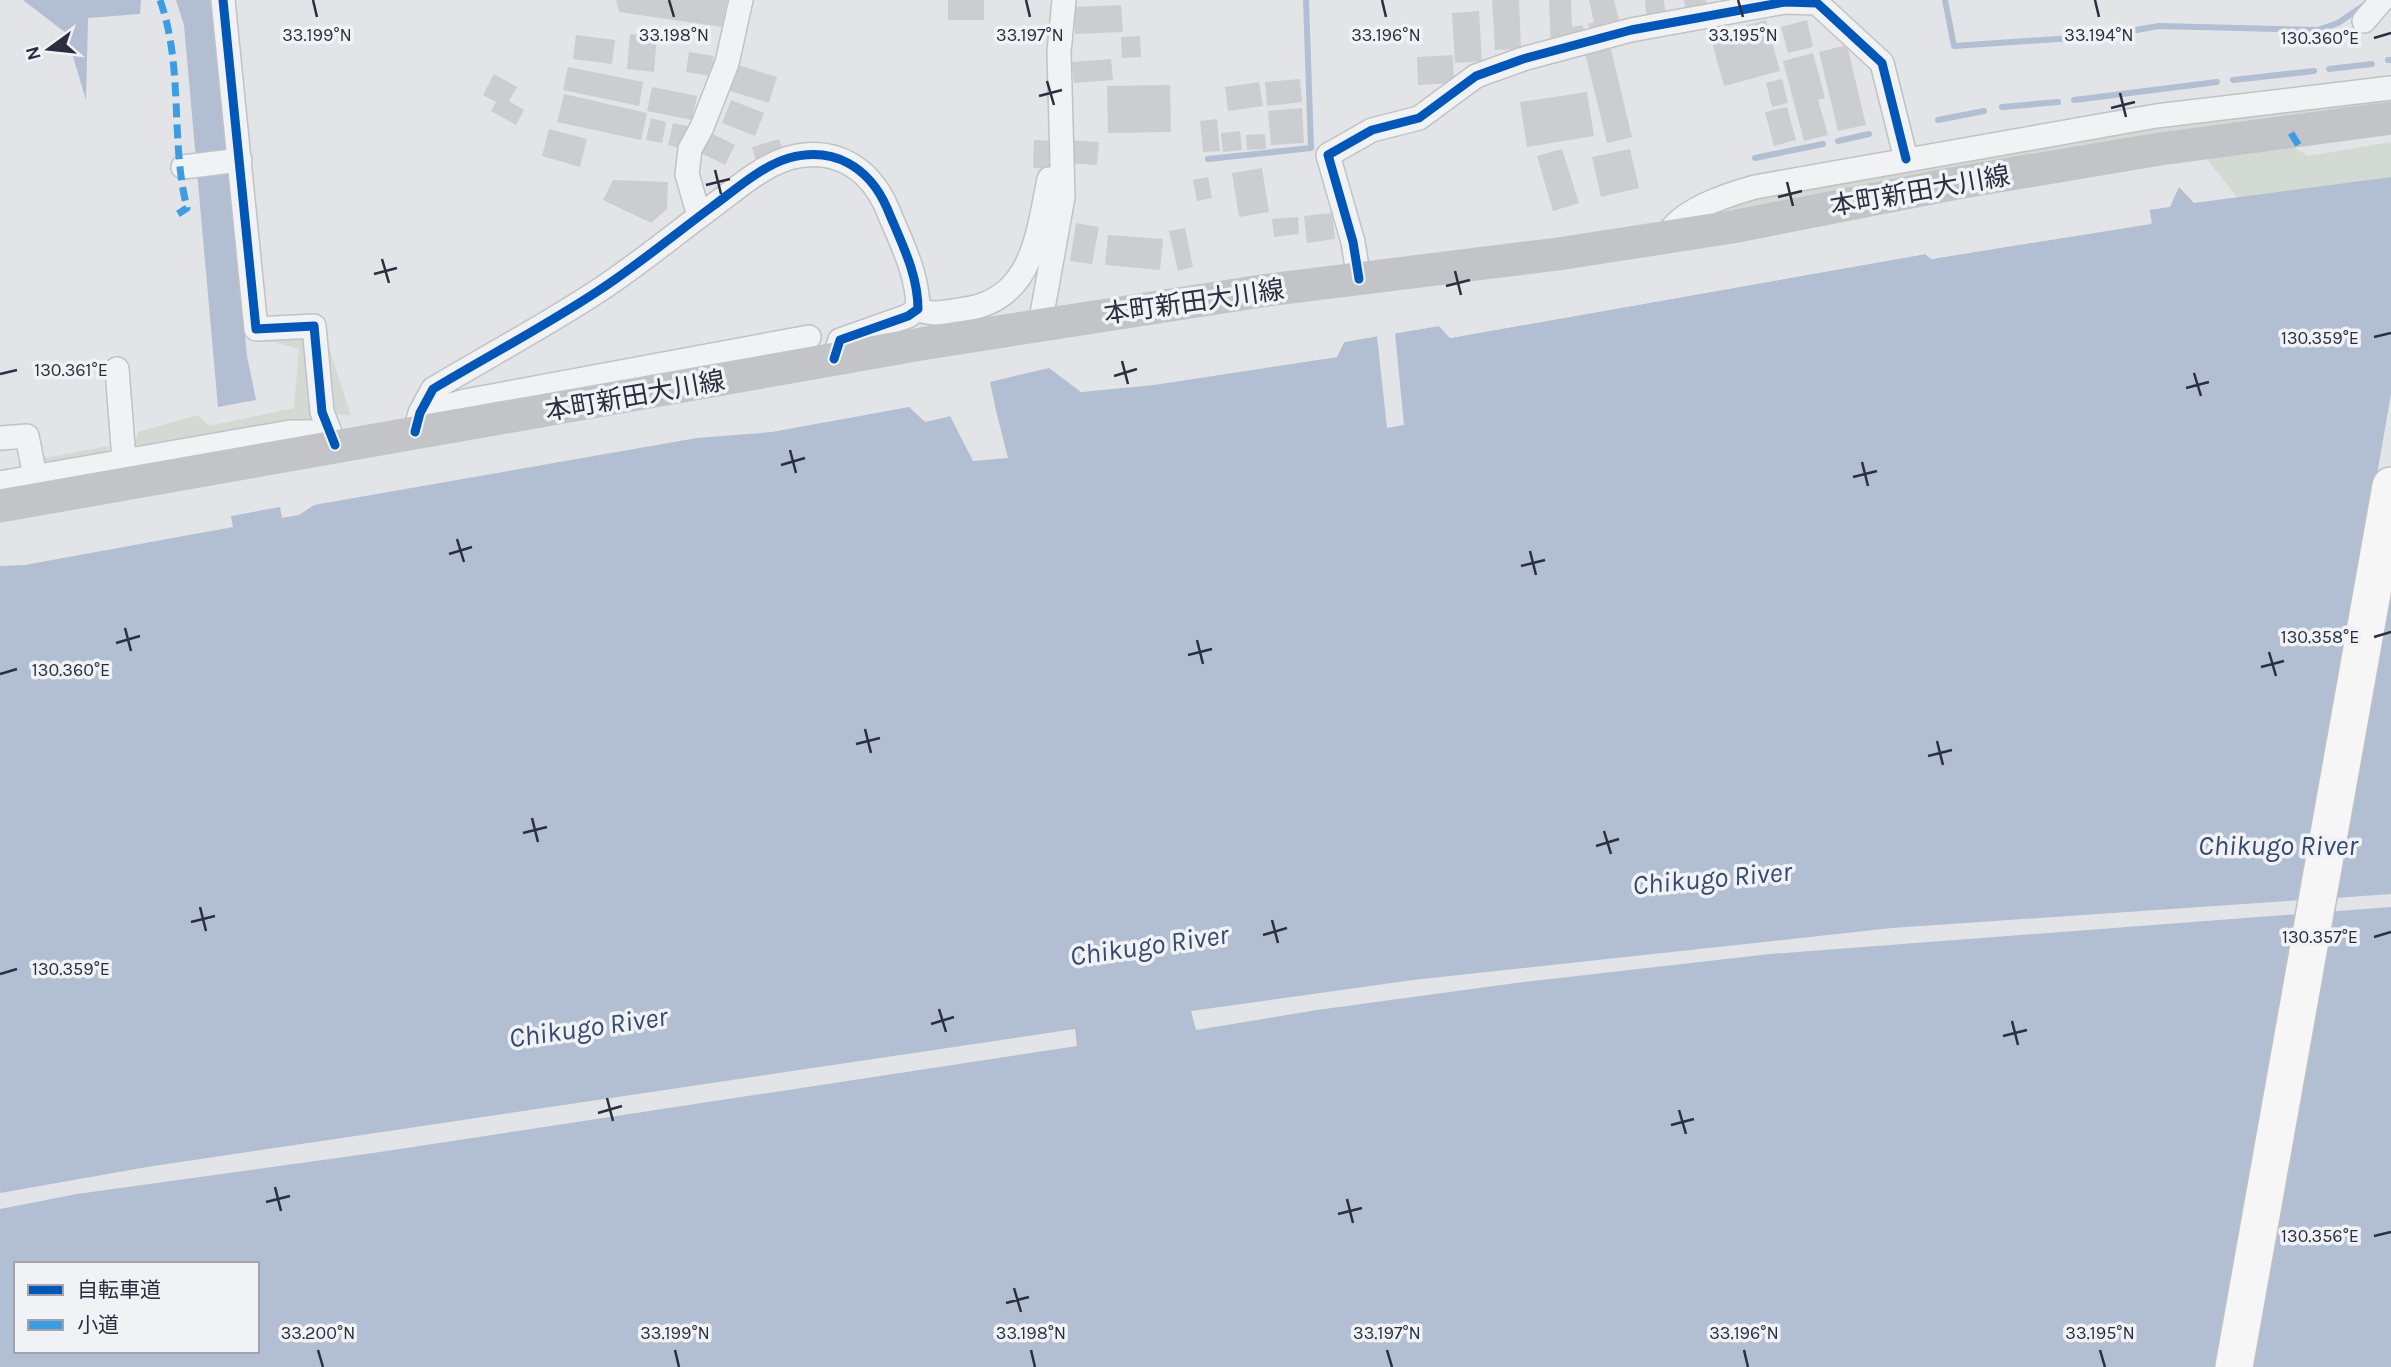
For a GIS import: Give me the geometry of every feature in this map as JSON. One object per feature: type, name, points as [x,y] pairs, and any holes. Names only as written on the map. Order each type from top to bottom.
[{"type":"main road","name":"本町新田大川線","points":[[0,506],[418,422],[699,386],[834,359],[1040,325],[1666,238],[2160,149],[2391,118]]},
{"type":"main road","points":[[2234,1367],[2391,486]]},
{"type":"street","points":[[0,484],[290,432],[331,438],[322,412],[314,326],[256,329],[223,0]]},
{"type":"street","points":[[699,216],[687,174],[690,149],[702,127],[727,63],[741,0]]},
{"type":"street","points":[[1040,325],[1063,197],[1059,52],[1064,0]]},
{"type":"street","points":[[2364,21],[2382,0]]},
{"type":"street","points":[[1359,279],[1353,242],[1328,155],[1371,130],[1419,118],[1476,76],[1524,59],[1631,30],[1785,2],[1817,3],[1882,63],[1906,159]]},
{"type":"street","points":[[1666,238],[1673,224],[1732,193],[1906,159],[2156,116],[2391,88]]},
{"type":"street","points":[[418,422],[433,389],[598,291],[746,181],[789,158],[821,154],[847,160],[864,172],[882,197],[906,254],[918,292],[918,309]]},
{"type":"street","points":[[183,167],[240,160]]},
{"type":"street","points":[[918,309],[928,314],[977,309],[1000,300],[1017,283],[1029,259],[1049,179],[1061,178]]},
{"type":"street","points":[[834,359],[840,340],[908,316],[918,309]]},
{"type":"street","points":[[418,422],[466,401],[809,337]]},
{"type":"street","points":[[117,369],[124,460]]},
{"type":"street","points":[[0,438],[27,436],[35,476]]},
{"type":"shaded area","points":[[2391,98],[2391,108],[1687,224],[1753,195],[2153,125]]},
{"type":"shaded area","points":[[2391,142],[2391,177],[2237,197],[2205,157],[2292,146],[2308,156]]},
{"type":"shaded area","points":[[321,323],[351,416],[333,413]]},
{"type":"shaded area","points":[[266,340],[305,340],[313,419],[134,447],[138,432],[198,415],[209,426],[294,408],[299,349]]},
{"type":"shaded area","points":[[109,446],[107,456],[45,469],[39,459]]},
{"type":"water","points":[[23,0],[141,0],[140,14],[88,18],[86,100],[66,33]]},
{"type":"water","points":[[176,0],[210,0],[214,13],[247,356],[256,400],[218,407],[184,25]]},
{"type":"water","name":"Chikugo River","points":[[2391,177],[2391,1367],[0,1367],[0,566],[25,565],[233,527],[231,516],[280,507],[282,518],[299,515],[314,505],[697,438],[772,432],[909,407],[925,422],[995,406],[990,382],[1049,368],[1081,392],[1337,357],[1344,342],[1439,326],[1450,338],[1926,254],[1931,259],[2151,224],[2149,210],[2170,207],[2179,187],[2194,203]]},
{"type":"pier","points":[[2149,207],[2152,223],[1931,259],[1925,254],[1450,338],[1439,326],[1395,333],[1404,425],[1387,428],[1377,336],[1344,342],[1337,357],[1154,385],[1081,392],[1049,364],[1082,389],[1154,382],[1335,354],[1343,339],[1438,322],[1451,334],[1925,251],[1932,255],[2148,221],[2146,210]]},
{"type":"pier","points":[[988,379],[1008,458],[973,461],[948,412],[991,403]]},
{"type":"pier","points":[[2391,394],[2391,592],[2334,898],[2391,894],[2391,907],[1770,954],[1516,983],[1317,1010],[1196,1030],[1191,1011],[1413,980],[1892,928],[2301,900],[2366,517],[2371,509]]},
{"type":"pier","points":[[1075,1029],[1077,1046],[373,1153],[77,1194],[0,1209],[0,1193],[147,1167]]},
{"type":"building","points":[[616,0],[727,0],[722,27],[619,12]]},
{"type":"building","points":[[948,0],[984,0],[984,20],[948,20]]},
{"type":"building","points":[[1492,0],[1519,0],[1521,49],[1495,50]]},
{"type":"building","points":[[1549,0],[1571,0],[1572,27],[1583,25],[1584,38],[1551,47]]},
{"type":"building","points":[[1589,0],[1614,0],[1621,28],[1592,36],[1588,24],[1594,22]]},
{"type":"building","points":[[1645,0],[1664,0],[1666,20],[1647,22]]},
{"type":"building","points":[[1684,0],[1706,0],[1708,11],[1686,14]]},
{"type":"building","points":[[1121,5],[1123,32],[1075,34],[1074,7]]},
{"type":"building","points":[[1479,11],[1482,61],[1455,63],[1452,13]]},
{"type":"building","points":[[1766,20],[1780,71],[1724,86],[1710,35]]},
{"type":"building","points":[[1807,20],[1813,47],[1788,53],[1781,27]]},
{"type":"building","points":[[630,34],[657,36],[654,72],[627,69]]},
{"type":"building","points":[[576,35],[615,40],[612,64],[573,59]]},
{"type":"building","points":[[1140,36],[1141,57],[1122,58],[1121,37]]},
{"type":"building","points":[[1609,41],[1632,137],[1607,143],[1584,48]]},
{"type":"building","points":[[1847,45],[1866,125],[1838,131],[1819,52]]},
{"type":"building","points":[[689,52],[714,56],[711,76],[686,72]]},
{"type":"building","points":[[1813,53],[1825,98],[1818,100],[1828,135],[1804,141],[1783,61]]},
{"type":"building","points":[[1453,55],[1454,83],[1418,85],[1417,57]]},
{"type":"building","points":[[1111,59],[1113,80],[1074,83],[1072,62]]},
{"type":"building","points":[[734,64],[777,77],[769,103],[727,90]]},
{"type":"building","points":[[568,67],[643,82],[639,106],[563,90]]},
{"type":"building","points":[[494,74],[517,87],[509,101],[524,110],[516,125],[491,111],[496,102],[483,95]]},
{"type":"building","points":[[1300,79],[1302,102],[1267,106],[1265,82]]},
{"type":"building","points":[[1782,79],[1788,103],[1772,107],[1766,83]]},
{"type":"building","points":[[1259,82],[1263,106],[1228,111],[1225,87]]},
{"type":"building","points":[[1170,85],[1171,132],[1108,133],[1107,86]]},
{"type":"building","points":[[652,87],[697,96],[692,120],[647,111]]},
{"type":"building","points":[[1587,92],[1594,136],[1527,147],[1520,102]]},
{"type":"building","points":[[564,94],[647,113],[641,140],[557,122]]},
{"type":"building","points":[[731,100],[764,113],[755,136],[722,123]]},
{"type":"building","points":[[1787,107],[1796,140],[1774,146],[1765,112]]},
{"type":"building","points":[[1302,108],[1304,143],[1271,145],[1268,111]]},
{"type":"building","points":[[651,118],[666,122],[662,143],[646,140]]},
{"type":"building","points":[[1217,119],[1220,151],[1203,152],[1200,121]]},
{"type":"building","points":[[673,123],[691,127],[685,149],[668,145]]},
{"type":"building","points":[[549,129],[587,139],[580,167],[542,156]]},
{"type":"building","points":[[1240,131],[1242,150],[1223,152],[1221,133]]},
{"type":"building","points":[[709,132],[735,145],[725,165],[699,152]]},
{"type":"building","points":[[1265,134],[1266,149],[1247,150],[1246,135]]},
{"type":"building","points":[[779,139],[785,157],[757,166],[752,147]]},
{"type":"building","points":[[1034,140],[1053,141],[1052,169],[1033,168]]},
{"type":"building","points":[[1068,140],[1099,142],[1097,165],[1067,163]]},
{"type":"building","points":[[1562,149],[1579,203],[1553,211],[1537,156]]},
{"type":"building","points":[[1630,149],[1639,188],[1601,197],[1592,157]]},
{"type":"building","points":[[1262,168],[1269,212],[1239,217],[1232,173]]},
{"type":"building","points":[[1208,177],[1212,198],[1197,201],[1193,180]]},
{"type":"building","points":[[613,180],[668,182],[667,209],[651,223],[603,200]]},
{"type":"building","points":[[1332,213],[1335,239],[1307,243],[1304,216]]},
{"type":"building","points":[[1298,217],[1299,234],[1274,237],[1272,219]]},
{"type":"building","points":[[1076,223],[1099,227],[1092,264],[1070,261]]},
{"type":"building","points":[[1185,228],[1193,267],[1178,271],[1169,231]]},
{"type":"building","points":[[1108,235],[1163,239],[1160,270],[1105,265]]},
{"type":"waterway","points":[[1208,159],[1311,148],[1306,0]]},
{"type":"waterway","points":[[1945,0],[1954,46],[2102,36],[2159,26],[2318,30],[2338,23],[2366,4]]},
{"type":"waterway","points":[[2329,69],[2372,64]]},
{"type":"waterway","points":[[2233,80],[2314,71]]},
{"type":"waterway","points":[[2074,100],[2217,82]]},
{"type":"waterway","points":[[2002,107],[2058,102]]},
{"type":"waterway","points":[[1938,120],[1984,111]]},
{"type":"waterway","points":[[1838,141],[1869,134]]},
{"type":"waterway","points":[[1755,158],[1823,144]]},
{"type":"marked path","points":[[160,0],[172,51],[179,157],[187,208],[178,214]]},
{"type":"marked path","points":[[2291,133],[2299,146]]},
{"type":"cycle path","points":[[223,0],[256,329],[314,326],[322,412],[335,445]]},
{"type":"cycle path","points":[[1359,279],[1353,242],[1328,155],[1372,130],[1419,118],[1476,76],[1523,59],[1631,30],[1785,2],[1817,3],[1882,63],[1906,159]]},
{"type":"cycle path","points":[[415,432],[420,413],[433,389],[598,291],[759,172],[789,158],[805,155],[821,155],[848,163],[870,181],[887,208],[903,245],[917,296],[918,309],[908,316],[840,340],[834,359]]}]
